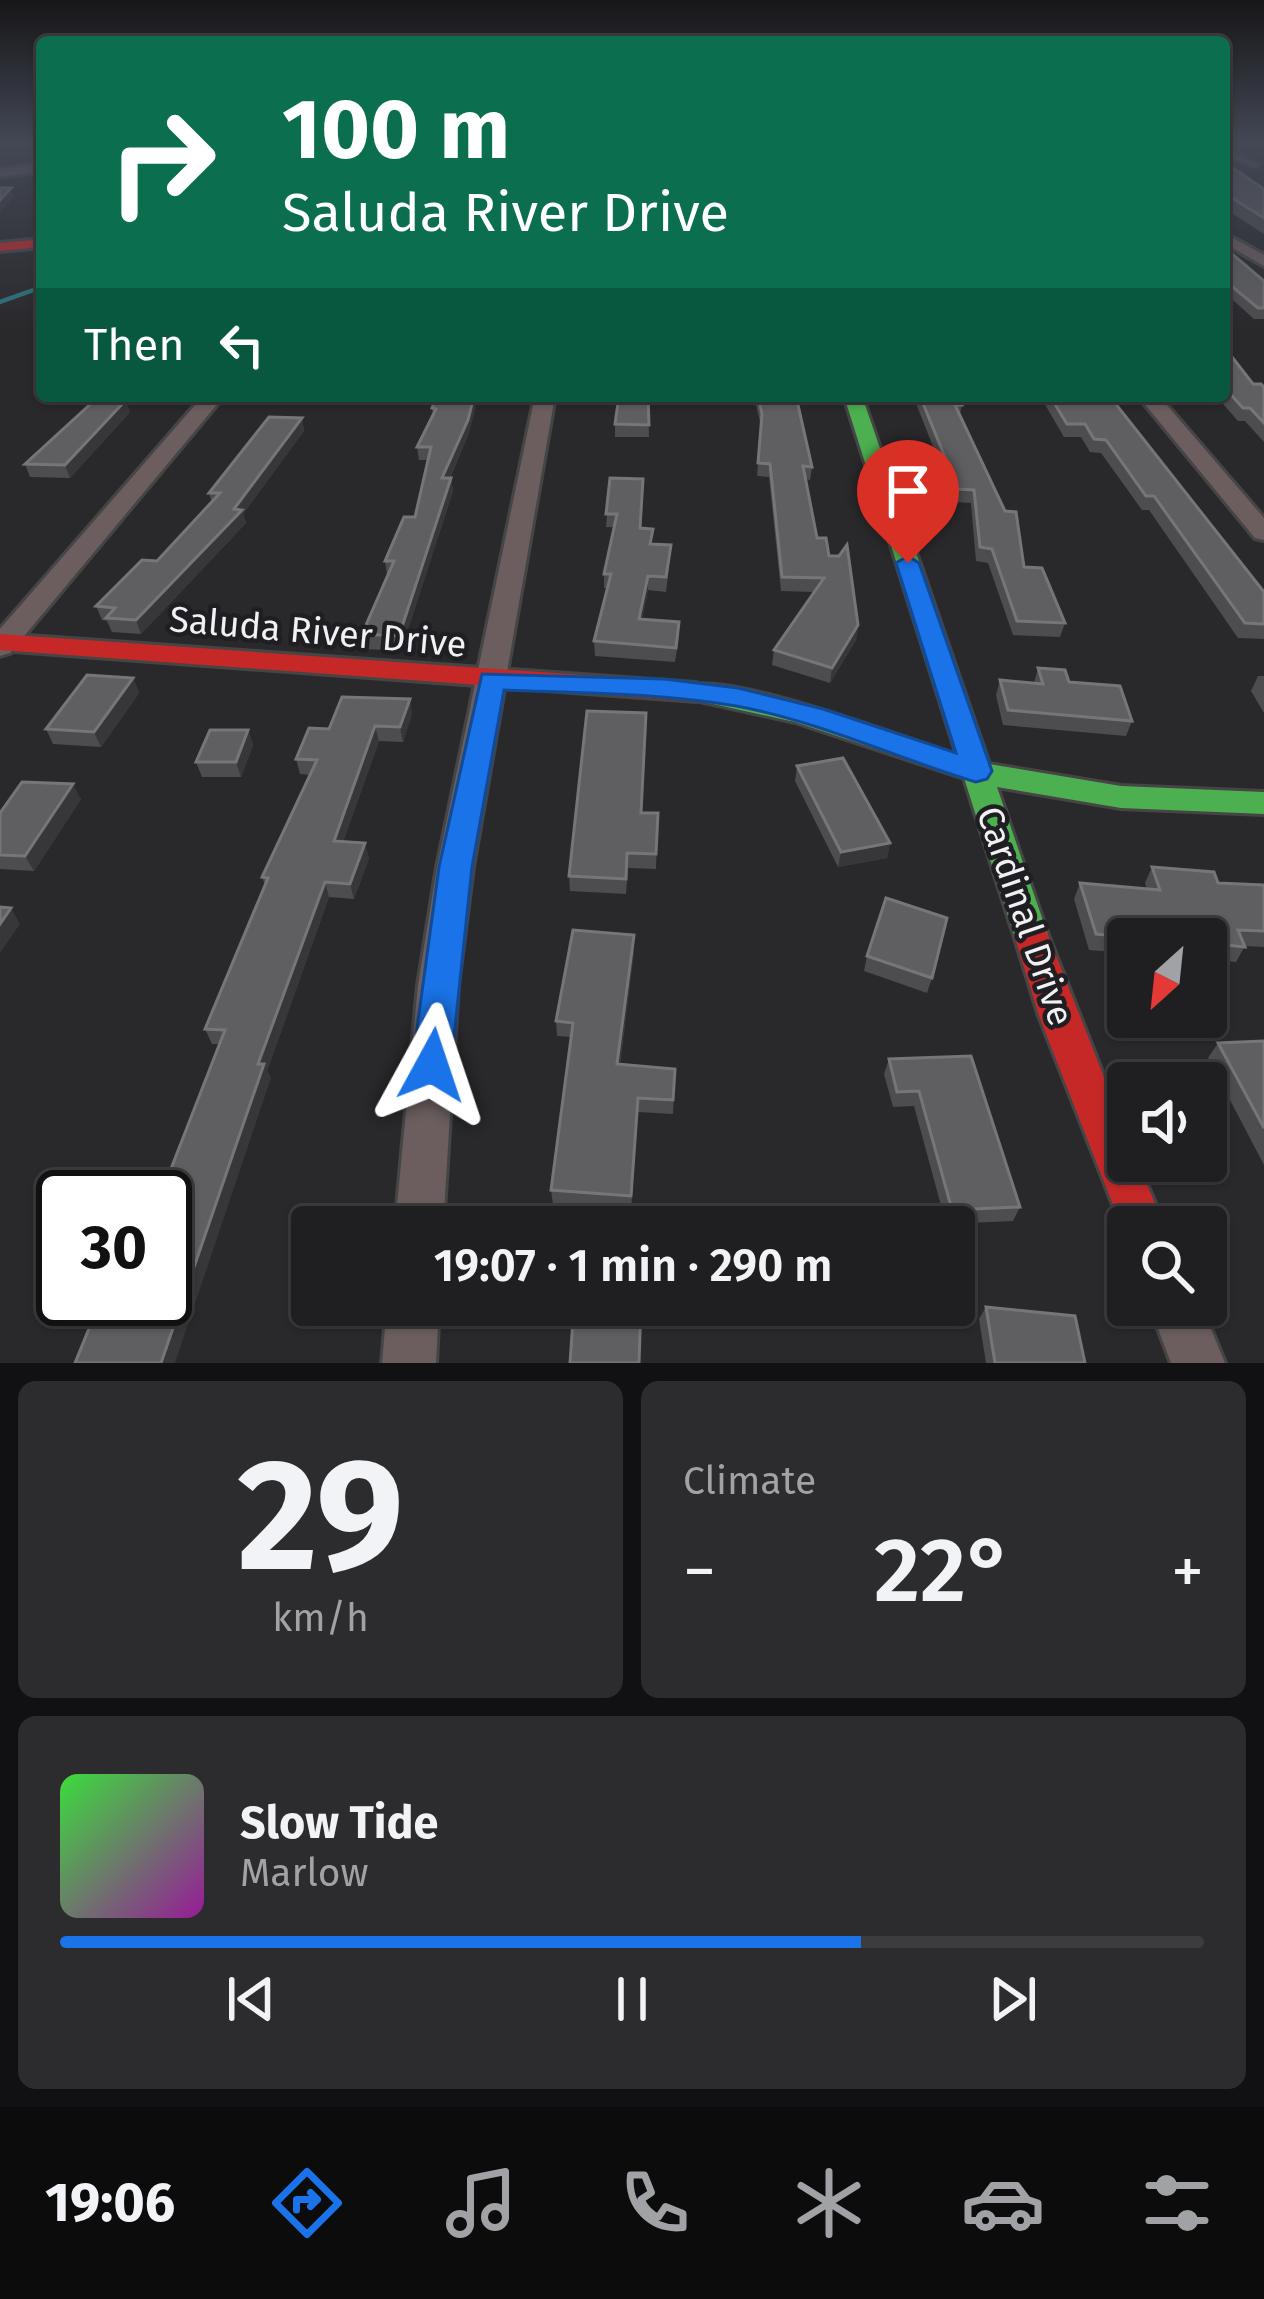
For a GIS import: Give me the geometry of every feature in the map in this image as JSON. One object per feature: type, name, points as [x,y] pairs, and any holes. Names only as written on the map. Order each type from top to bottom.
[{"type":"street","points":[[1230,243],[1264,261]]},
{"type":"street","points":[[0,247],[36,244]]},
{"type":"street","points":[[1,644],[209,402]]},
{"type":"street","points":[[421,1206],[438,985],[544,402]]},
{"type":"street","name":"Cardinal Drive","points":[[855,402],[1058,1016],[1135,1206]]},
{"type":"street","points":[[1153,402],[1264,532]]},
{"type":"street","name":"Saluda River Drive","points":[[1,644],[664,688],[738,698],[813,716],[976,771],[1056,790],[1143,801],[1264,803]]},
{"type":"street","points":[[409,1363],[412,1326]]},
{"type":"street","points":[[1183,1326],[1198,1363]]},
{"type":"building","points":[[1244,206],[1264,206],[1264,218]]},
{"type":"building","points":[[1230,252],[1264,281],[1264,308],[1230,285]]},
{"type":"building","points":[[1230,354],[1253,384],[1264,387],[1264,423],[1250,408],[1243,408],[1230,394]]},
{"type":"building","points":[[93,402],[124,402],[65,465],[25,464]]},
{"type":"building","points":[[434,402],[472,402],[442,478],[451,478],[399,636],[362,634],[394,561],[385,561],[404,517],[415,517],[431,447],[417,447],[436,409],[432,408]]},
{"type":"building","points":[[618,402],[648,402],[649,425],[615,424]]},
{"type":"building","points":[[759,402],[797,402],[812,467],[803,466],[817,538],[826,538],[829,556],[839,556],[847,545],[858,625],[832,668],[774,650],[824,578],[782,577],[770,464],[758,463]]},
{"type":"building","points":[[922,402],[961,402],[955,405],[1005,511],[1016,512],[1024,567],[1042,568],[1065,623],[1017,621],[992,549],[980,547],[974,490],[958,489]]},
{"type":"building","points":[[1054,402],[1115,403],[1264,592],[1264,624],[1245,623],[1154,496],[1146,496],[1106,440],[1094,439],[1085,424],[1067,424]]},
{"type":"building","points":[[269,417],[302,418],[234,509],[242,510],[136,620],[106,618],[115,608],[96,606],[142,560],[157,561],[220,493],[209,493]]},
{"type":"building","points":[[610,478],[643,479],[640,528],[653,529],[650,544],[671,545],[666,577],[648,576],[639,619],[679,622],[676,648],[594,641],[611,574],[604,574],[617,514],[606,514]]},
{"type":"building","points":[[1038,668],[1065,670],[1069,682],[1120,686],[1132,721],[1008,710],[1000,680],[1043,684]]},
{"type":"building","points":[[87,675],[133,678],[94,732],[46,729]]},
{"type":"building","points":[[342,697],[410,699],[400,727],[375,726],[334,841],[365,843],[350,884],[325,882],[258,1064],[264,1064],[192,1273],[192,1170],[171,1170],[225,1030],[205,1029],[268,878],[262,877],[317,760],[296,759],[309,728],[329,729]]},
{"type":"building","points":[[587,711],[646,713],[641,813],[658,813],[656,854],[627,853],[626,879],[569,876]]},
{"type":"building","points":[[210,730],[248,730],[236,762],[196,762]]},
{"type":"building","points":[[843,758],[890,843],[841,852],[797,766]]},
{"type":"building","points":[[22,782],[73,784],[25,856],[0,855],[0,813]]},
{"type":"building","points":[[1152,867],[1214,872],[1218,883],[1264,885],[1264,931],[1238,930],[1245,947],[1227,945],[1227,918],[1107,918],[1107,935],[1096,934],[1080,883],[1160,890]]},
{"type":"building","points":[[886,898],[947,918],[932,978],[867,956]]},
{"type":"building","points":[[0,907],[11,908],[0,924]]},
{"type":"building","points":[[573,930],[634,935],[617,1064],[675,1069],[673,1100],[638,1098],[631,1196],[551,1190],[573,1023],[556,1021]]},
{"type":"building","points":[[1264,1041],[1264,1128],[1218,1043]]},
{"type":"building","points":[[971,1056],[1020,1207],[951,1206],[919,1091],[897,1092],[889,1059]]},
{"type":"building","points":[[986,1307],[1075,1316],[1085,1363],[995,1363]]},
{"type":"building","points":[[90,1326],[174,1326],[161,1363],[75,1363]]},
{"type":"building","points":[[573,1326],[640,1326],[639,1363],[570,1363]]},
{"type":"waterway","points":[[0,302],[36,289]]},
{"type":"traffic: fast","points":[[855,402],[1031,935]]},
{"type":"traffic: fast","points":[[696,692],[769,705],[944,762],[1050,788],[1156,800],[1264,803]]},
{"type":"traffic: jam","points":[[0,247],[36,244]]},
{"type":"traffic: jam","points":[[0,642],[696,692]]},
{"type":"traffic: jam","points":[[1031,935],[1058,1016],[1135,1206]]},
{"type":"route","points":[[432,1065],[455,867],[492,680],[664,688],[738,698],[813,716],[976,771],[908,563]]}]
